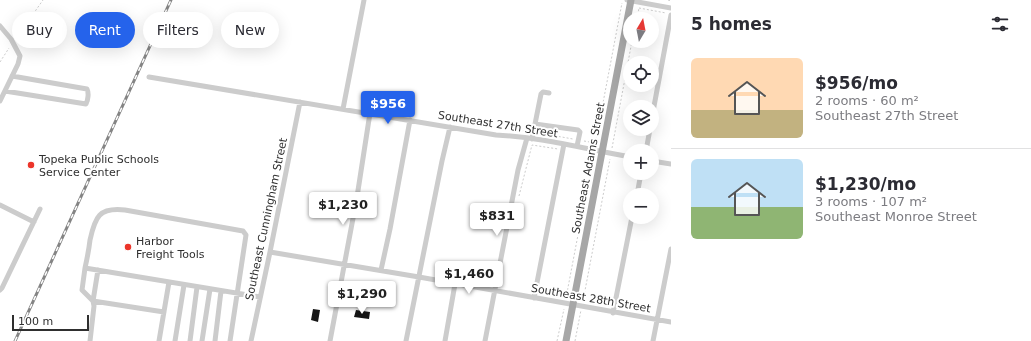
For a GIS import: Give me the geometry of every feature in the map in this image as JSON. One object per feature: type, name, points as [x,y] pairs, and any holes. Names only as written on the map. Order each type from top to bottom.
[{"type":"main road","name":"Southeast Adams Street","points":[[566,341],[630,0]]},
{"type":"street","points":[[343,109],[364,0]]},
{"type":"street","points":[[630,0],[671,8]]},
{"type":"street","points":[[655,100],[671,14]]},
{"type":"street","points":[[0,26],[5,30],[12,41]]},
{"type":"street","points":[[0,101],[20,56],[16,48]]},
{"type":"street","points":[[5,91],[86,104],[87,102],[87,89],[12,76]]},
{"type":"street","name":"Southeast 27th Street","points":[[149,77],[496,135],[530,138],[594,149],[623,156]]},
{"type":"street","points":[[485,341],[518,170],[533,133],[541,94],[543,92],[549,94]]},
{"type":"street","name":"Southeast Cunningham Street","points":[[251,341],[300,102]]},
{"type":"street","points":[[330,341],[357,197],[370,114]]},
{"type":"street","points":[[381,270],[410,120]]},
{"type":"street","points":[[535,124],[578,130],[580,132],[577,146]]},
{"type":"street","points":[[406,341],[450,127]]},
{"type":"street","points":[[534,298],[564,144]]},
{"type":"street","points":[[659,162],[671,164]]},
{"type":"street","points":[[0,204],[34,222]]},
{"type":"street","points":[[0,290],[40,209]]},
{"type":"street","points":[[90,341],[94,306],[92,301],[82,290],[94,222],[100,214],[108,210],[116,209],[243,230],[246,234],[230,341]]},
{"type":"street","points":[[613,313],[631,224]]},
{"type":"street","points":[[653,341],[671,249]]},
{"type":"street","name":"Southeast 28th Street","points":[[270,252],[381,270],[573,304],[613,313],[671,322]]},
{"type":"street","points":[[85,268],[260,297]]},
{"type":"street","points":[[92,301],[98,270]]},
{"type":"street","points":[[163,341],[159,341],[169,282]]},
{"type":"street","points":[[445,341],[455,284]]},
{"type":"street","points":[[175,341],[184,285]]},
{"type":"street","points":[[190,341],[197,287]]},
{"type":"street","points":[[202,341],[210,289]]},
{"type":"street","points":[[215,341],[221,291]]},
{"type":"street","points":[[92,301],[164,312]]},
{"type":"path","points":[[35,12],[43,0]]},
{"type":"path","points":[[557,341],[622,0]]},
{"type":"path","points":[[638,12],[639,8],[671,14]]},
{"type":"path","points":[[0,62],[12,44]]},
{"type":"path","points":[[575,341],[631,48]]},
{"type":"path","points":[[519,130],[595,143]]},
{"type":"path","points":[[518,199],[532,145],[561,150]]},
{"type":"building","points":[[313,309],[320,310],[318,322],[311,320]]},
{"type":"building","points":[[356,310],[370,312],[369,319],[354,317]]},
{"type":"railway","points":[[15,341],[171,0]]},
{"type":"place","name":"Topeka Public Schools Service Center","points":[[31,165]]},
{"type":"place","name":"Harbor Freight Tools","points":[[128,247]]}]
